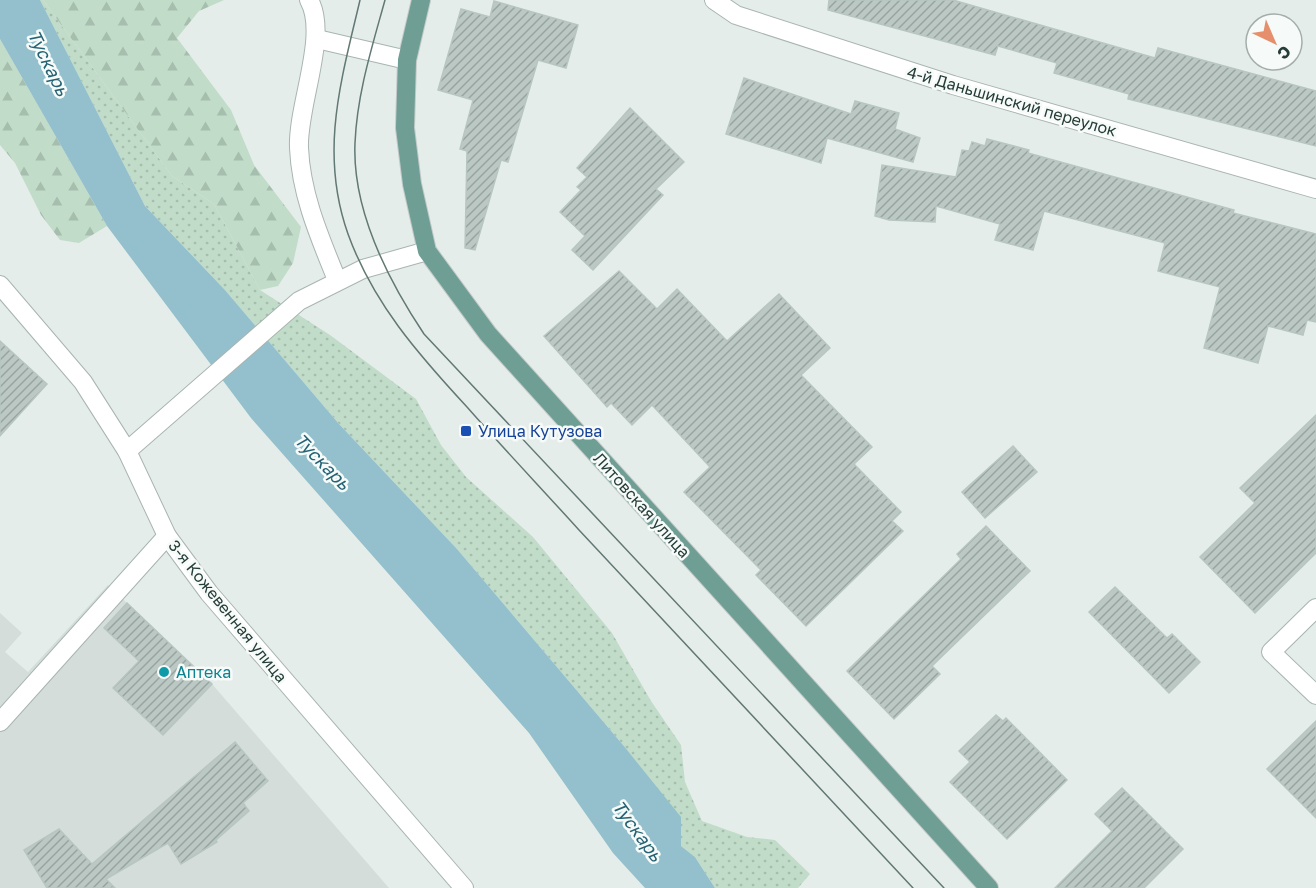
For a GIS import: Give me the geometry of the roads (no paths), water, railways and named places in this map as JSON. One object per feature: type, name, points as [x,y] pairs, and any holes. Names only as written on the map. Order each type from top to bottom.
[{"type":"main road","name":"Литовская улица","points":[[422,0],[407,60],[405,128],[412,184],[427,251],[488,334],[989,888]]},
{"type":"street","points":[[309,0],[317,39],[306,86],[299,147],[307,200],[336,280]]},
{"type":"street","name":"4-й Даньшинский переулок","points":[[714,0],[736,15],[953,85],[1316,189]]},
{"type":"street","points":[[317,39],[407,60]]},
{"type":"street","points":[[127,451],[299,301],[336,280],[363,269],[427,251]]},
{"type":"street","name":"3-я Кожевенная улица","points":[[0,285],[83,382],[127,451],[167,536],[209,593],[464,888]]},
{"type":"street","points":[[0,722],[167,536]]},
{"type":"street","points":[[1316,608],[1271,652],[1316,695]]},
{"type":"water","name":"Тускарь","points":[[0,0],[40,0],[145,206],[225,290],[339,424],[457,549],[623,745],[681,817],[681,846],[695,857],[715,888],[645,888],[613,853],[529,733],[251,418],[107,226],[0,39]]},
{"type":"tram line","points":[[360,0],[340,88],[334,145],[335,174],[339,204],[348,234],[370,283],[398,326],[431,367],[579,530],[913,888]]},
{"type":"tram line","points":[[385,0],[359,107],[355,143],[356,169],[359,194],[375,244],[398,291],[424,334],[944,888]]},
{"type":"place","name":"Улица Кутузова","points":[[466,431]]},
{"type":"place","name":"Аптека","points":[[164,672]]}]
